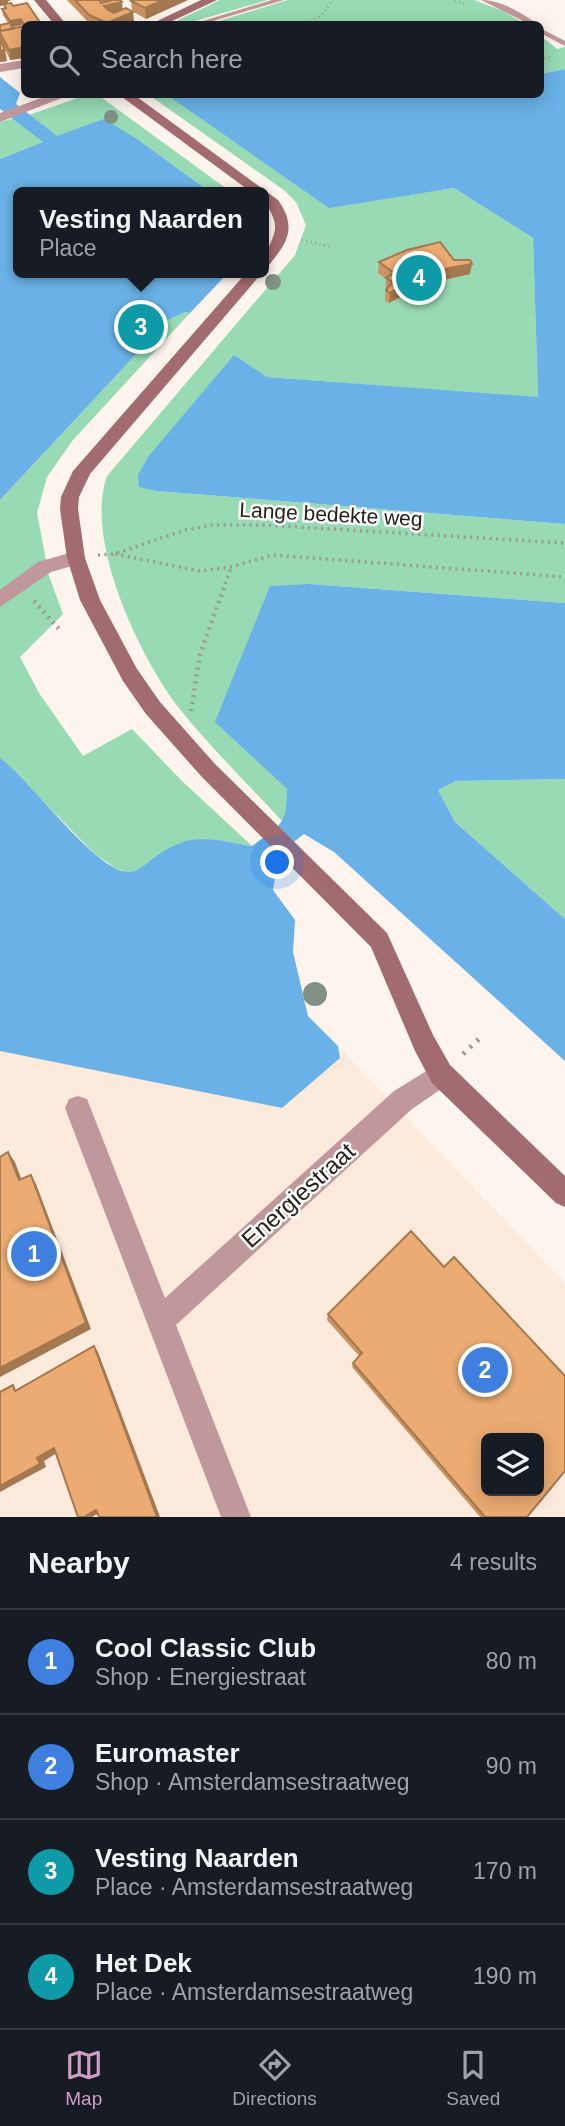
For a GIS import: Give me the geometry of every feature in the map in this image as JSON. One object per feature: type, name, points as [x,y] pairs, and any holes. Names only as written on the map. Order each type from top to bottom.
[{"type":"street","points":[[40,0],[58,21]]},
{"type":"street","points":[[164,21],[211,0]]},
{"type":"street","points":[[0,68],[21,64]]},
{"type":"street","points":[[3,117],[55,98]]},
{"type":"street","points":[[130,98],[254,187]]},
{"type":"street","points":[[269,200],[279,211],[282,235],[269,254]]},
{"type":"street","points":[[250,278],[82,471],[70,497],[69,509],[76,558],[90,600],[130,675],[153,708],[266,828],[379,940],[424,1043],[441,1073],[565,1194]]},
{"type":"street","points":[[0,600],[45,568],[76,558]]},
{"type":"street","name":"Energiestraat","points":[[159,1322],[402,1100],[441,1073]]},
{"type":"street","points":[[78,1108],[236,1517]]},
{"type":"lane","points":[[207,21],[280,0]]},
{"type":"lane","points":[[485,0],[528,21]]},
{"type":"lane","points":[[544,32],[565,44]]},
{"type":"path","points":[[312,21],[322,15],[333,0]]},
{"type":"path","points":[[282,235],[332,247]]},
{"type":"path","name":"Lange bedekte weg","points":[[102,564],[100,555],[114,554],[185,530],[213,525],[266,525],[565,543]]},
{"type":"path","points":[[114,554],[200,571],[231,567],[274,555],[565,578]]},
{"type":"path","points":[[185,744],[200,654],[231,567]]},
{"type":"path","points":[[19,585],[59,629]]},
{"type":"shaded area","points":[[0,1013],[340,1058],[338,1046],[565,1283],[565,1517],[0,1517]]},
{"type":"green space","points":[[220,0],[268,0],[194,21],[176,21]]},
{"type":"green space","points":[[288,0],[474,0],[520,21],[219,21]]},
{"type":"green space","points":[[544,38],[557,49],[565,47],[565,69],[544,73]]},
{"type":"green space","points":[[77,98],[102,98],[224,187],[203,187],[140,141],[57,136],[29,115]]},
{"type":"green space","points":[[153,98],[171,98],[329,207],[454,188],[533,238],[538,398],[267,377],[234,356],[157,491],[565,524],[565,603],[310,584],[216,722],[287,789],[287,813],[283,822],[191,723],[163,686],[119,596],[103,532],[102,502],[107,476],[295,255],[306,225],[296,202],[285,191]],"holes":[[[456,277],[422,286],[401,298],[386,288],[393,284]]]},
{"type":"green space","points":[[14,118],[43,142],[0,159],[0,122]]},
{"type":"green space","points":[[185,312],[190,313],[73,440],[47,477],[37,513],[49,576],[63,614],[20,657],[39,693],[83,756],[132,729],[182,781],[252,846],[222,841],[160,853],[142,868],[128,873],[115,868],[95,854],[0,758],[0,500],[168,320]]},
{"type":"green space","points":[[565,779],[565,919],[455,822],[438,790],[456,781]]},
{"type":"water","points":[[565,69],[565,524],[157,491],[139,487],[138,475],[148,457],[234,355],[267,377],[538,397],[533,238],[454,188],[329,208],[171,98],[544,98],[544,73]]},
{"type":"water","points":[[0,77],[20,93],[16,104],[57,136],[104,119],[140,141],[203,187],[13,187],[13,278],[223,278],[190,313],[185,312],[168,320],[0,500],[0,159],[43,142],[0,109]]},
{"type":"water","points":[[310,584],[565,603],[565,779],[456,781],[438,790],[455,822],[565,919],[565,1061],[334,852],[304,834],[269,861],[276,870],[273,890],[295,920],[293,952],[308,1016],[338,1046],[340,1058],[282,1108],[0,1051],[0,758],[80,841],[114,867],[127,872],[144,866],[165,850],[191,840],[218,840],[252,846],[280,824],[285,811],[287,789],[215,722],[270,586]]},
{"type":"building","points":[[75,0],[99,0],[101,3],[120,0],[122,2],[104,6],[114,13],[126,8],[133,12],[112,21],[102,21],[89,15]]},
{"type":"building","points":[[163,0],[145,8],[131,1]]},
{"type":"building","points":[[11,3],[13,6],[27,3],[39,21],[10,21],[2,9],[6,8],[4,4]]},
{"type":"building","points":[[10,23],[13,29],[0,31],[0,25]]},
{"type":"building","points":[[21,27],[21,48],[9,50],[0,31]]},
{"type":"building","points":[[0,38],[5,50],[0,51]]},
{"type":"building","points":[[440,242],[454,260],[470,260],[472,264],[423,275],[390,293],[386,290],[393,282],[386,278],[394,273],[379,262],[407,250]]},
{"type":"building","points":[[8,1152],[19,1180],[31,1175],[86,1323],[0,1368],[0,1157]]},
{"type":"building","points":[[411,1231],[444,1267],[454,1257],[565,1376],[565,1471],[527,1517],[485,1517],[353,1363],[362,1353],[328,1314]]},
{"type":"building","points":[[94,1346],[157,1517],[99,1517],[96,1510],[84,1517],[78,1517],[54,1448],[37,1458],[40,1464],[0,1486],[0,1392],[13,1385],[15,1391]]},
{"type":"place","name":"Het Dek","points":[[419,278]]},
{"type":"place","name":"Vesting Naarden","points":[[141,327]]},
{"type":"place","name":"Cool Classic Club","points":[[34,1254]]},
{"type":"place","name":"Euromaster","points":[[485,1370]]}]
